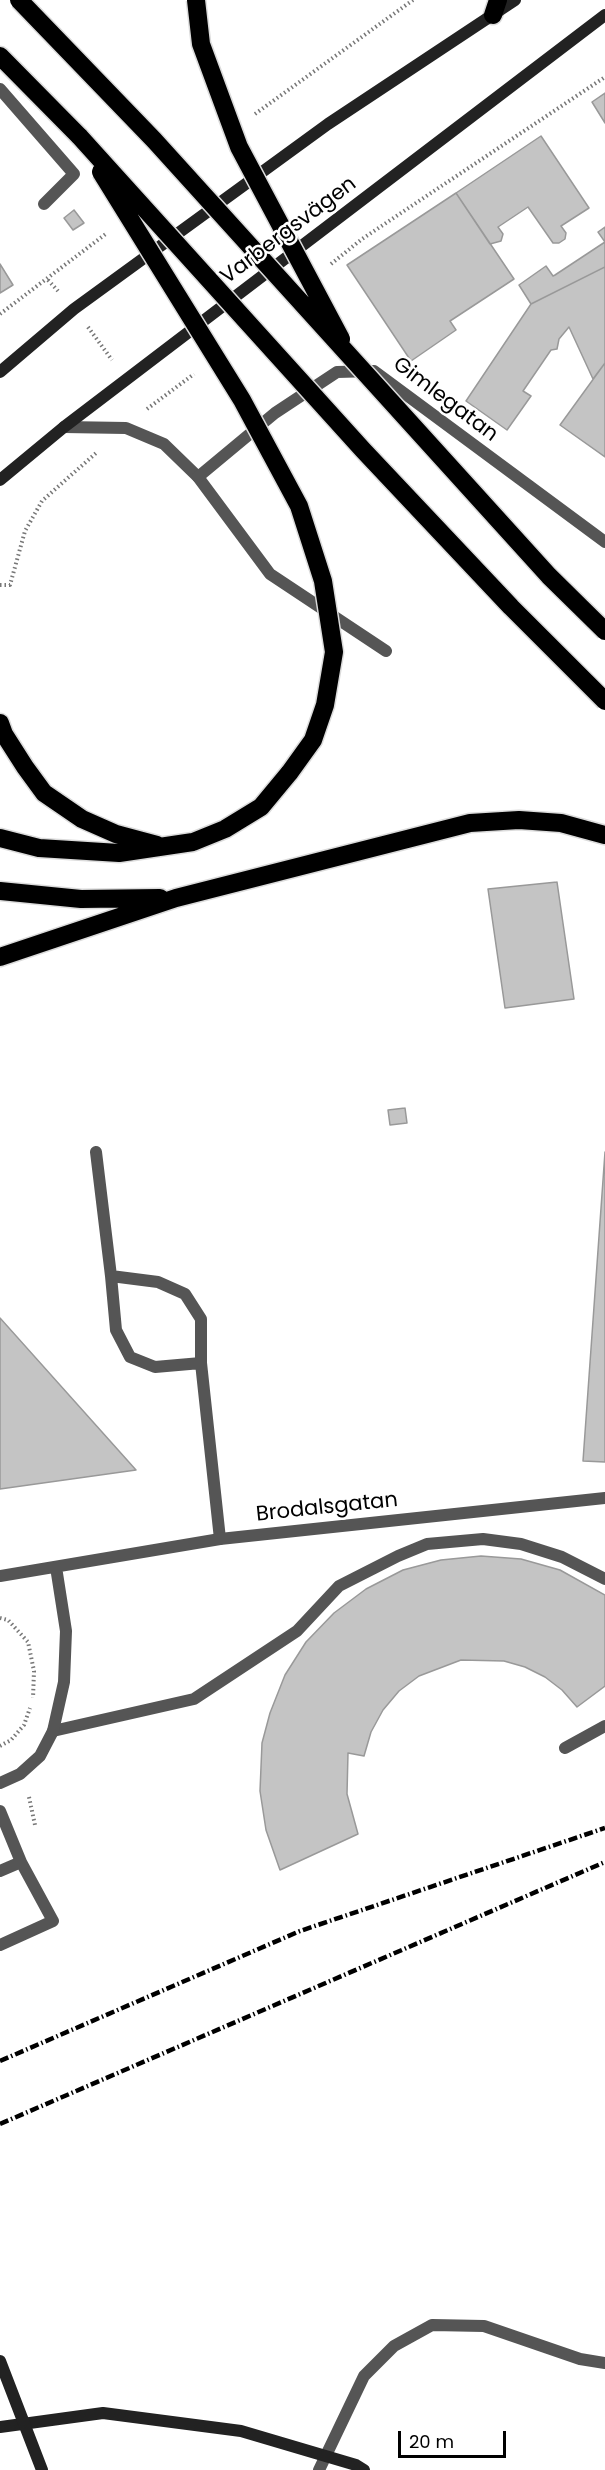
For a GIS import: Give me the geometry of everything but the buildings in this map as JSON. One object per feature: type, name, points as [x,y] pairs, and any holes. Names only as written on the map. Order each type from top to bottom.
[{"type":"highway","points":[[20,0],[154,140],[354,364],[549,576],[605,630]]},
{"type":"highway","points":[[196,0],[201,45],[239,147],[354,364]]},
{"type":"highway","points":[[0,56],[80,137],[363,450],[511,607],[605,701]]},
{"type":"highway","points":[[0,838],[39,848],[119,853],[192,842],[225,829],[261,807],[313,740],[325,705],[334,652],[323,581],[300,506],[242,400],[185,311],[80,137]]},
{"type":"highway","points":[[0,723],[19,759],[45,793],[82,819],[116,834],[165,847]]},
{"type":"highway","points":[[0,957],[176,898],[470,823],[519,820],[561,823],[605,835]]},
{"type":"highway","points":[[0,891],[81,899],[176,898]]},
{"type":"main road","points":[[0,372],[74,309],[328,124],[495,7],[515,0]]},
{"type":"main road","name":"Varbergsvägen","points":[[0,480],[64,427],[605,15]]},
{"type":"main road","points":[[0,2361],[42,2470]]},
{"type":"main road","points":[[0,2427],[103,2413],[242,2432],[364,2470]]},
{"type":"street","points":[[0,89],[74,174],[44,204]]},
{"type":"street","name":"Gimlegatan","points":[[198,477],[274,413],[337,372],[374,371],[605,542]]},
{"type":"street","points":[[64,427],[126,428],[164,444],[198,477],[270,574],[386,651]]},
{"type":"street","points":[[96,1152],[116,1330],[130,1357],[154,1367],[201,1363]]},
{"type":"street","points":[[111,1276],[158,1282],[185,1293],[201,1319],[201,1363],[220,1539]]},
{"type":"street","name":"Brodalsgatan","points":[[0,1576],[220,1539],[605,1498]]},
{"type":"street","points":[[52,1731],[194,1699],[297,1631],[339,1586],[427,1544],[483,1539],[521,1544],[562,1557],[605,1579]]},
{"type":"street","points":[[0,1783],[20,1774],[40,1756],[52,1731],[64,1682],[66,1631],[56,1567]]},
{"type":"street","points":[[565,1748],[605,1726]]},
{"type":"street","points":[[0,1811],[21,1862],[53,1921],[0,1945]]},
{"type":"street","points":[[0,1871],[21,1862]]},
{"type":"street","points":[[319,2470],[364,2376],[394,2346],[432,2325],[484,2326],[580,2359],[605,2363]]},
{"type":"path","points":[[48,280],[74,309],[150,407]]},
{"type":"path","points":[[0,1618],[8,1620],[28,1642],[34,1671],[33,1702],[24,1725],[11,1740],[0,1746]]},
{"type":"path","points":[[10,1749],[11,1740]]},
{"type":"railway","points":[[0,2061],[300,1931],[605,1828]]},
{"type":"railway","points":[[0,2124],[605,1862]]}]
